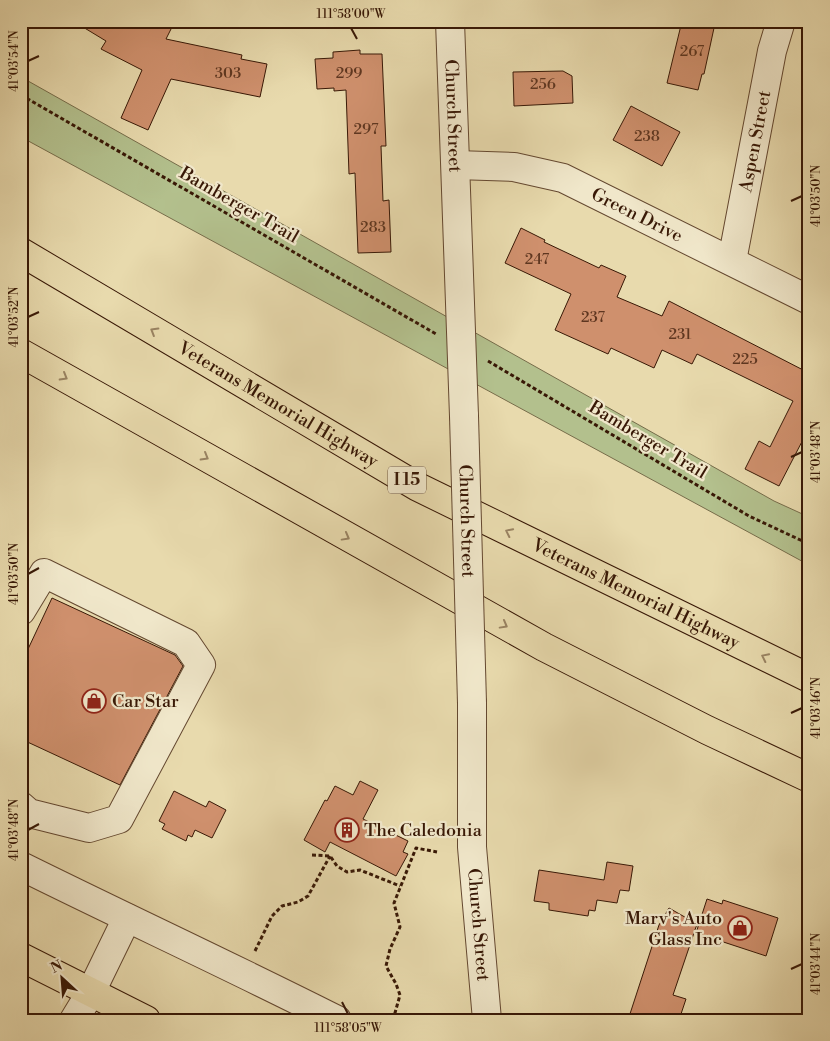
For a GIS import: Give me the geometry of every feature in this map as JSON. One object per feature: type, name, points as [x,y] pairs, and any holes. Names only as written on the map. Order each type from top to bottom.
[{"type":"main road","name":"Veterans Memorial Highway","points":[[21,252],[418,488],[809,678]]},
{"type":"main road","points":[[21,353],[544,647],[698,726],[809,778]]},
{"type":"main road","points":[[21,957],[140,1018]]},
{"type":"street","name":"Church Street","points":[[450,21],[472,702],[472,847],[486,1020]]},
{"type":"street","name":"Aspen Street","points":[[732,261],[772,52],[781,21]]},
{"type":"street","name":"Green Drive","points":[[456,165],[514,167],[563,178],[809,300]]},
{"type":"street","points":[[21,612],[44,573],[186,643],[200,665],[119,819],[88,828],[24,816]]},
{"type":"street","points":[[21,866],[244,973],[336,1020]]},
{"type":"street","points":[[74,1020],[91,992],[126,918]]},
{"type":"path","name":"Bamberger Trail","points":[[21,95],[442,337]]},
{"type":"path","name":"Bamberger Trail","points":[[483,358],[749,516],[809,544]]},
{"type":"path","points":[[392,1020],[400,995],[386,966],[390,949],[400,927],[394,903],[416,848],[437,852]]},
{"type":"path","points":[[312,855],[330,856]]},
{"type":"path","points":[[330,856],[337,866],[347,872],[360,870],[400,886]]},
{"type":"path","points":[[255,950],[272,916],[282,906],[298,902],[308,896],[330,856]]},
{"type":"green space","points":[[21,77],[774,501],[809,517],[809,565],[21,137]]},
{"type":"building","points":[[73,21],[175,21],[166,39],[242,55],[241,59],[267,64],[260,97],[171,79],[148,130],[121,118],[142,70],[101,49],[106,41]]},
{"type":"building","points":[[682,21],[714,28],[704,74],[702,74],[698,90],[667,83]]},
{"type":"building","points":[[360,50],[360,54],[382,54],[386,146],[381,146],[383,201],[389,200],[391,252],[358,253],[355,173],[349,174],[346,90],[334,91],[334,88],[317,89],[315,59],[333,58],[333,52]]},
{"type":"building","points":[[563,71],[572,76],[573,103],[514,106],[513,72]]},
{"type":"building","points":[[631,106],[680,132],[662,166],[613,140]]},
{"type":"building","points":[[521,228],[545,240],[544,242],[599,268],[601,265],[626,276],[617,297],[662,316],[669,301],[807,372],[809,369],[809,428],[779,486],[745,469],[759,441],[770,447],[793,401],[697,354],[692,364],[662,350],[654,368],[611,348],[608,354],[555,330],[571,294],[505,263]]},
{"type":"building","name":"Car Star","points":[[52,598],[175,655],[183,666],[120,785],[21,739],[21,664]]},
{"type":"building","name":"The Caledonia","points":[[360,781],[378,790],[363,819],[408,841],[403,852],[408,854],[396,876],[330,842],[325,852],[304,840],[325,800],[327,801],[335,786],[353,795]]},
{"type":"building","points":[[174,791],[206,807],[209,801],[226,810],[212,838],[195,830],[192,837],[188,835],[186,841],[162,829],[165,824],[159,821]]},
{"type":"building","points":[[607,862],[633,866],[629,891],[620,890],[617,903],[597,900],[595,911],[589,910],[588,916],[549,910],[549,903],[534,901],[539,870],[604,880]]},
{"type":"building","name":"Marv's Auto Glass Inc","points":[[707,899],[722,904],[723,900],[778,918],[766,956],[696,933]]},
{"type":"building","points":[[669,908],[697,924],[673,995],[686,999],[679,1020],[628,1020],[659,925]]},
{"type":"place","name":"Car Star","points":[[94,701]]},
{"type":"place","name":"The Caledonia","points":[[347,830]]},
{"type":"place","name":"Marv's Auto Glass Inc","points":[[740,928]]}]
